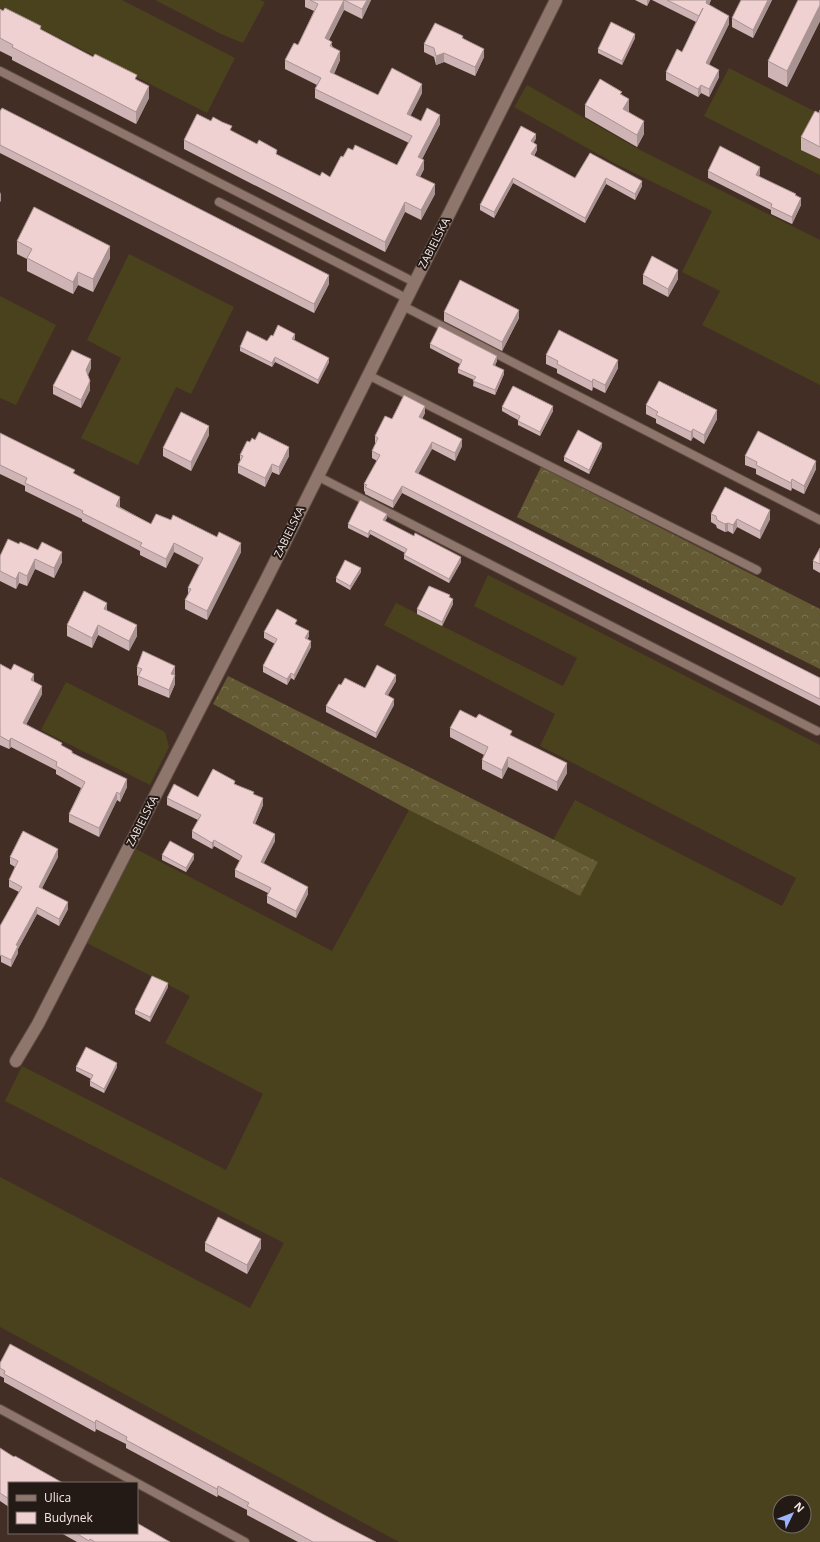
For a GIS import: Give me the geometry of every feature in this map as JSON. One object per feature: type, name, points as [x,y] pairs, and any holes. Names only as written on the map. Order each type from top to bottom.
[{"type":"street","name":"ZABIELSKA","points":[[16,1061],[38,1024],[268,576],[556,0]]},
{"type":"lane","points":[[0,71],[414,282]]},
{"type":"lane","points":[[219,202],[404,302],[820,520]]},
{"type":"lane","points":[[368,375],[757,570]]},
{"type":"lane","points":[[317,476],[817,732]]},
{"type":"lane","points":[[0,1409],[135,1482]]},
{"type":"lane","points":[[138,1484],[245,1542]]},
{"type":"shaded area","points":[[0,0],[122,0],[235,58],[207,113],[0,8]]},
{"type":"shaded area","points":[[155,0],[260,0],[265,2],[243,43],[221,34]]},
{"type":"shaded area","points":[[729,68],[820,114],[820,175],[704,116]]},
{"type":"shaded area","points":[[527,85],[640,150],[820,240],[820,385],[702,325],[720,291],[682,272],[712,211],[614,163],[514,107]]},
{"type":"shaded area","points":[[129,254],[234,307],[191,394],[176,387],[138,465],[81,438],[121,358],[87,340]]},
{"type":"shaded area","points":[[0,296],[56,325],[16,405],[0,398]]},
{"type":"shaded area","points":[[488,575],[820,745],[820,1542],[399,1542],[0,1327],[0,1177],[250,1308],[284,1243],[5,1101],[22,1066],[226,1170],[263,1094],[165,1043],[190,996],[85,942],[136,849],[332,951],[409,810],[580,896],[598,862],[553,840],[575,800],[782,906],[796,878],[540,746],[555,714],[384,625],[396,603],[563,686],[577,658],[474,606]]},
{"type":"shaded area","points":[[66,682],[165,732],[169,747],[150,785],[41,730]]},
{"type":"green space","points":[[541,467],[820,609],[820,669],[517,517]]},
{"type":"green space","points":[[228,676],[598,862],[580,896],[409,810],[213,704]]},
{"type":"building","points":[[310,0],[344,0],[325,38],[332,42],[330,46],[340,51],[330,72],[378,95],[392,68],[422,84],[407,114],[421,121],[427,108],[440,115],[418,157],[424,160],[416,175],[435,184],[421,210],[405,202],[385,242],[184,140],[197,114],[211,121],[213,117],[232,126],[230,130],[257,144],[259,140],[277,150],[276,154],[320,176],[322,172],[330,177],[341,156],[343,157],[348,148],[353,150],[355,145],[397,165],[412,136],[315,89],[321,78],[285,60],[294,43],[298,45],[318,4]]},
{"type":"building","points":[[344,0],[367,0],[362,9]]},
{"type":"building","points":[[667,0],[707,0],[706,3],[729,16],[706,63],[719,70],[709,89],[701,85],[698,89],[666,72],[677,49],[682,52],[703,8],[699,16]]},
{"type":"building","points":[[741,0],[768,0],[753,30],[732,18]]},
{"type":"building","points":[[798,0],[820,0],[820,5],[787,71],[768,61]]},
{"type":"building","points":[[5,8],[41,26],[40,29],[93,57],[95,54],[137,75],[135,79],[149,86],[136,112],[12,47],[13,45],[0,38],[0,9],[3,11]]},
{"type":"building","points":[[611,22],[635,34],[622,61],[598,49]]},
{"type":"building","points":[[435,23],[463,36],[462,38],[484,49],[475,67],[444,53],[436,56],[434,48],[424,44]]},
{"type":"building","points":[[600,79],[622,92],[620,94],[629,99],[623,109],[644,121],[637,135],[585,105]]},
{"type":"building","points":[[2,108],[329,275],[314,304],[0,145],[0,111]]},
{"type":"building","points":[[820,110],[820,147],[801,137],[815,111],[819,113]]},
{"type":"building","points":[[521,126],[536,134],[531,141],[537,145],[531,154],[575,178],[590,153],[642,181],[635,194],[606,178],[585,218],[513,178],[494,212],[480,205]]},
{"type":"building","points":[[720,146],[760,167],[756,175],[796,194],[795,195],[801,198],[792,217],[771,207],[772,204],[708,171]]},
{"type":"building","points":[[34,207],[110,246],[93,279],[78,272],[73,282],[27,258],[32,249],[17,241]]},
{"type":"building","points":[[652,256],[678,270],[668,289],[643,275]]},
{"type":"building","points":[[460,280],[519,310],[502,342],[444,312]]},
{"type":"building","points":[[278,325],[295,334],[292,339],[329,358],[318,380],[275,357],[272,363],[240,347],[247,331],[267,341],[271,335],[273,336]]},
{"type":"building","points":[[439,326],[497,356],[493,365],[504,370],[495,390],[473,381],[476,377],[458,369],[462,360],[430,344]]},
{"type":"building","points":[[559,330],[618,360],[605,385],[593,379],[592,382],[557,364],[558,361],[546,355]]},
{"type":"building","points":[[72,350],[91,359],[86,370],[90,381],[81,400],[53,386]]},
{"type":"building","points":[[659,381],[717,410],[704,435],[693,429],[691,432],[656,415],[658,412],[646,405]]},
{"type":"building","points":[[513,386],[553,406],[540,432],[518,421],[520,416],[502,407]]},
{"type":"building","points":[[404,395],[425,406],[419,417],[462,439],[455,453],[432,442],[415,472],[820,678],[820,699],[402,486],[393,501],[365,487],[367,485],[364,484],[380,455],[372,451],[378,438],[375,436],[385,416],[392,419]]},
{"type":"building","points":[[181,412],[209,426],[191,462],[163,448]]},
{"type":"building","points":[[578,430],[602,443],[589,470],[564,457]]},
{"type":"building","points":[[758,431],[816,461],[804,486],[792,479],[791,483],[756,465],[757,462],[745,456]]},
{"type":"building","points":[[259,432],[289,447],[279,467],[272,464],[265,478],[238,465],[243,456],[240,455],[247,441],[250,442],[252,438],[255,440]]},
{"type":"building","points":[[0,433],[75,470],[73,473],[120,497],[116,506],[151,524],[156,514],[171,520],[173,515],[217,537],[219,532],[241,543],[207,611],[185,600],[191,589],[188,588],[203,558],[174,543],[166,559],[140,546],[142,543],[82,513],[83,511],[25,483],[27,478],[0,465]]},
{"type":"building","points":[[725,487],[770,510],[760,531],[737,519],[733,525],[728,523],[725,524],[717,520],[716,516],[711,514]]},
{"type":"building","points":[[360,500],[387,514],[383,520],[414,536],[415,533],[461,557],[449,579],[404,555],[407,549],[370,530],[368,534],[348,524]]},
{"type":"building","points":[[8,539],[19,544],[20,542],[38,550],[42,542],[62,552],[54,568],[35,559],[27,576],[19,572],[16,579],[0,571],[0,556]]},
{"type":"building","points":[[820,548],[820,564],[813,561]]},
{"type":"building","points":[[345,560],[361,568],[350,586],[336,578]]},
{"type":"building","points":[[429,586],[450,595],[449,597],[453,599],[442,622],[417,609]]},
{"type":"building","points":[[84,591],[107,603],[104,609],[137,625],[129,641],[98,625],[92,638],[67,625]]},
{"type":"building","points":[[277,609],[297,620],[295,624],[309,631],[305,638],[311,641],[294,675],[291,673],[287,679],[263,666],[277,639],[264,632]]},
{"type":"building","points":[[143,651],[175,666],[171,674],[175,675],[169,690],[138,676],[142,669],[137,667]]},
{"type":"building","points":[[0,664],[11,670],[14,664],[34,674],[31,680],[42,686],[23,723],[62,743],[61,745],[72,751],[72,753],[127,779],[120,794],[117,792],[99,828],[69,814],[85,782],[56,766],[57,762],[11,738],[9,741],[0,736]]},
{"type":"building","points":[[377,665],[396,675],[385,694],[394,699],[376,733],[326,706],[339,684],[341,685],[345,678],[365,688]]},
{"type":"building","points":[[460,710],[476,718],[479,714],[512,731],[510,735],[567,763],[557,782],[508,757],[502,770],[482,760],[488,747],[450,728]]},
{"type":"building","points":[[213,769],[235,781],[234,784],[254,792],[253,794],[263,798],[253,823],[275,834],[261,862],[308,887],[296,911],[267,896],[271,888],[235,870],[242,856],[214,840],[212,843],[192,831],[201,815],[167,798],[174,784],[198,797]]},
{"type":"building","points":[[23,831],[58,849],[39,887],[68,902],[59,919],[37,907],[16,945],[18,946],[11,960],[1,955],[0,956],[0,926],[22,887],[9,880],[18,861],[10,857]]},
{"type":"building","points":[[170,841],[194,854],[186,868],[162,855]]},
{"type":"building","points":[[152,976],[168,983],[150,1017],[135,1010]]},
{"type":"building","points":[[86,1047],[117,1063],[104,1089],[90,1081],[93,1075],[76,1067]]},
{"type":"building","points":[[218,1217],[261,1239],[247,1265],[205,1243]]},
{"type":"building","points":[[10,1344],[376,1542],[313,1542],[247,1506],[249,1503],[218,1486],[217,1489],[126,1440],[127,1437],[96,1420],[95,1423],[4,1374],[5,1371],[0,1368],[0,1363]]},
{"type":"building","points":[[0,1448],[61,1482],[8,1482],[8,1498],[0,1493]]},
{"type":"building","points":[[138,1524],[170,1542],[95,1542],[90,1539],[89,1541],[78,1534],[138,1534]]}]
